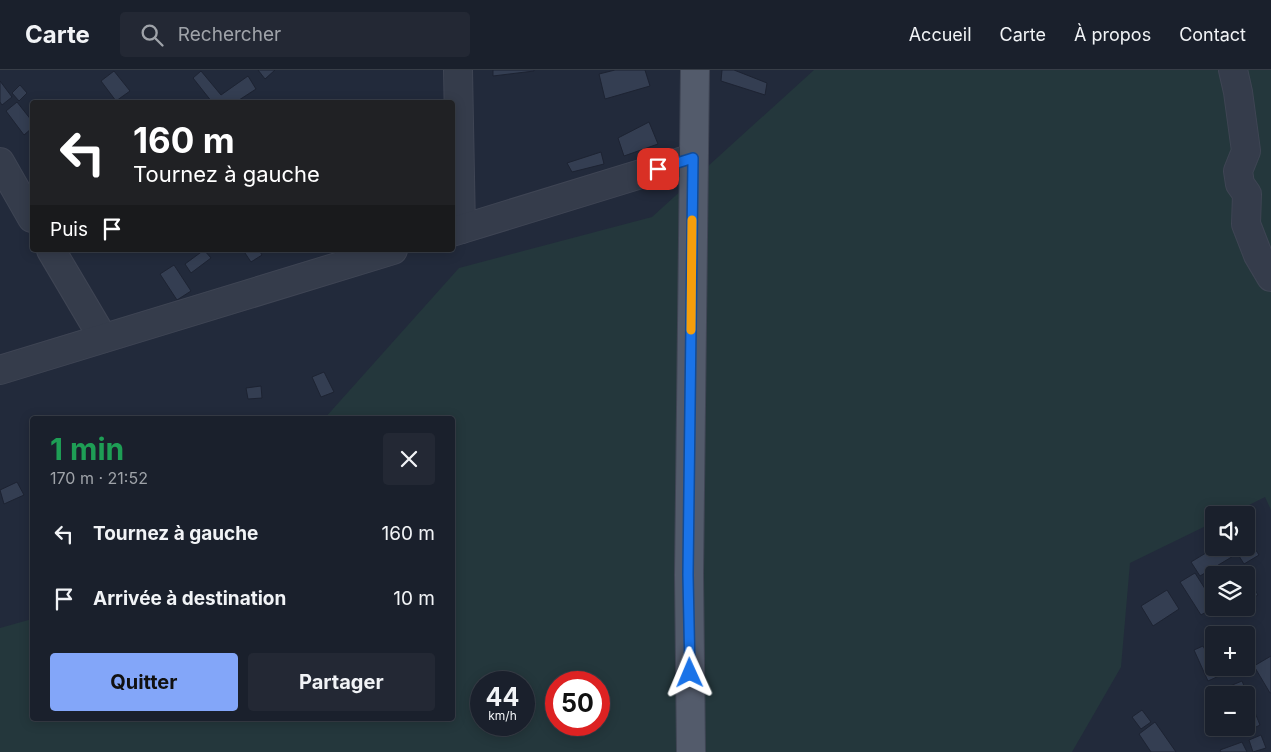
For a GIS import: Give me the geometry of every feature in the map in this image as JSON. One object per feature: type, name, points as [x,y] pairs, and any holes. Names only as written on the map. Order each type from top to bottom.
[{"type":"main road","points":[[691,752],[688,575],[695,70]]},
{"type":"street","points":[[458,70],[457,231],[693,158]]},
{"type":"street","points":[[1233,70],[1246,151],[1238,171],[1240,184],[1246,194],[1246,224],[1258,255],[1271,277]]},
{"type":"street","points":[[0,162],[30,214]]},
{"type":"street","points":[[52,252],[103,338]]},
{"type":"street","points":[[0,370],[386,252]]},
{"type":"green space","points":[[814,70],[1271,70],[1271,510],[1265,497],[1247,506],[1205,506],[1205,526],[1130,563],[1121,667],[1072,752],[0,752],[0,628],[30,620],[30,721],[455,721],[455,416],[327,416],[459,268],[652,217]]},
{"type":"building","points":[[258,70],[275,70],[265,79]]},
{"type":"building","points":[[493,70],[534,70],[534,71],[493,76]]},
{"type":"building","points":[[615,70],[645,70],[650,86],[605,99],[599,74]]},
{"type":"building","points":[[722,70],[734,70],[767,83],[765,95],[721,81]]},
{"type":"building","points":[[114,71],[130,91],[115,100],[101,81]]},
{"type":"building","points":[[201,71],[221,95],[248,76],[256,89],[239,100],[210,100],[193,78]]},
{"type":"building","points":[[0,81],[12,97],[2,105],[0,102]]},
{"type":"building","points":[[20,85],[27,93],[19,101],[12,93]]},
{"type":"building","points":[[17,102],[30,118],[30,130],[24,135],[6,111]]},
{"type":"building","points":[[649,122],[658,144],[624,156],[618,138]]},
{"type":"building","points":[[601,152],[604,164],[572,172],[567,163]]},
{"type":"building","points":[[201,252],[206,252],[211,258],[191,273],[185,264]]},
{"type":"building","points":[[244,252],[260,252],[262,255],[251,262]]},
{"type":"building","points":[[174,265],[191,291],[177,300],[160,274]]},
{"type":"building","points":[[324,372],[334,392],[321,397],[312,377]]},
{"type":"building","points":[[261,386],[262,398],[248,399],[246,388]]},
{"type":"building","points":[[17,482],[24,495],[4,504],[0,490]]},
{"type":"building","points":[[1255,549],[1259,555],[1244,564],[1239,556],[1255,556]]},
{"type":"building","points":[[1205,553],[1205,556],[1233,556],[1217,566],[1205,566],[1205,573],[1200,576],[1191,562]]},
{"type":"building","points":[[1195,573],[1205,589],[1205,613],[1201,615],[1180,582]]},
{"type":"building","points":[[1167,590],[1179,609],[1153,626],[1141,606]]},
{"type":"building","points":[[1203,646],[1205,650],[1205,674],[1194,650]]},
{"type":"building","points":[[1271,656],[1271,693],[1255,668],[1255,665]]},
{"type":"building","points":[[1206,676],[1219,676],[1208,681]]},
{"type":"building","points":[[1242,681],[1244,686],[1230,686]]},
{"type":"building","points":[[1142,710],[1151,722],[1141,729],[1132,717]]},
{"type":"building","points":[[1255,713],[1260,725],[1255,728]]},
{"type":"building","points":[[1155,722],[1176,752],[1151,752],[1139,734]]},
{"type":"building","points":[[1261,735],[1266,748],[1253,752],[1249,740]]},
{"type":"building","points":[[1242,742],[1247,752],[1221,752],[1220,750]]},
{"type":"slow traffic","points":[[691,330],[692,220]]},
{"type":"route","points":[[658,169],[693,158],[688,575],[690,673]]}]
